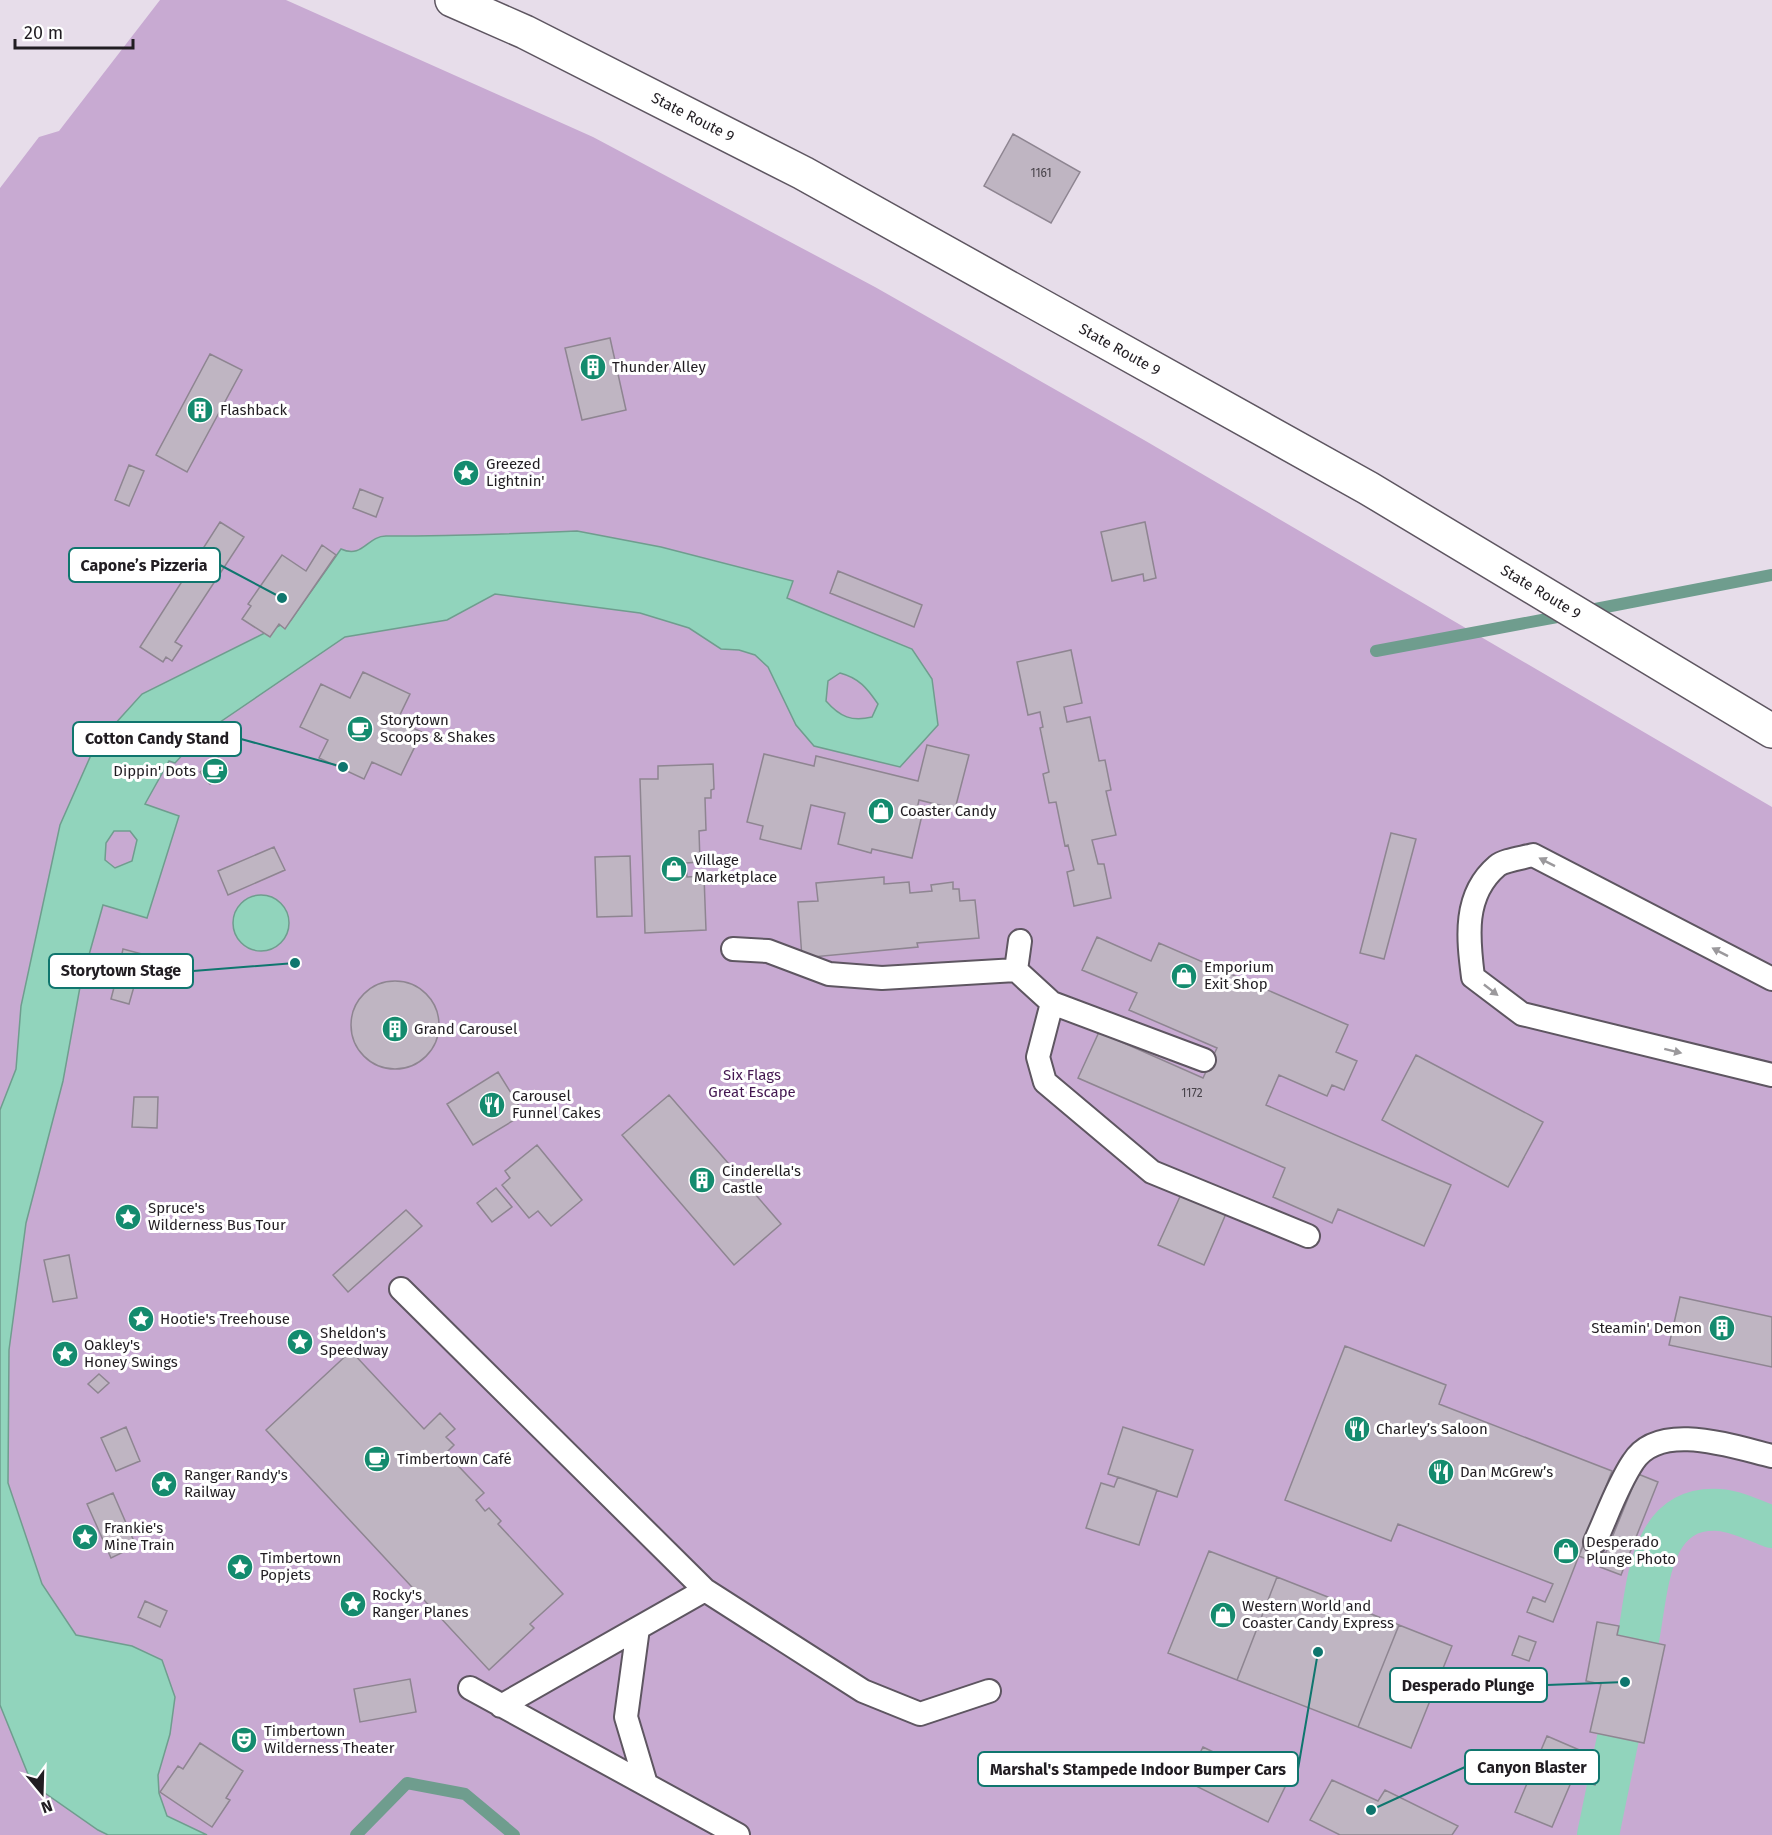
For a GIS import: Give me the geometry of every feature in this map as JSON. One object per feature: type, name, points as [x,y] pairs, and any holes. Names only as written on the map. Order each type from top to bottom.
[{"type":"main road","name":"State Route 9","points":[[470,4],[803,173],[1368,488],[1772,731]]},
{"type":"lane","points":[[1772,979],[1533,855],[1498,865],[1477,891],[1467,935],[1473,977],[1522,1014],[1772,1076]]},
{"type":"lane","points":[[1016,970],[1020,941]]},
{"type":"lane","points":[[733,949],[768,951],[829,974],[882,978],[1016,970],[1052,1003],[1204,1060]]},
{"type":"lane","points":[[1052,1003],[1038,1057],[1045,1082],[1152,1172],[1308,1236]]},
{"type":"lane","points":[[401,1289],[705,1590],[863,1691],[920,1714],[989,1691]]},
{"type":"lane","points":[[1595,1542],[1634,1460],[1655,1442],[1696,1439],[1772,1456]]},
{"type":"lane","points":[[501,1706],[705,1590]]},
{"type":"lane","points":[[638,1628],[626,1717],[646,1784]]},
{"type":"lane","points":[[470,1688],[738,1835]]},
{"type":"green space","name":"Six Flags Great Escape","points":[[160,0],[286,0],[593,137],[875,287],[1144,440],[1772,807],[1772,1835],[0,1835],[0,188],[39,137],[59,131]]},
{"type":"shaded area","points":[[577,531],[661,547],[793,581],[787,598],[912,649],[932,679],[938,725],[900,767],[814,746],[796,725],[768,667],[755,655],[739,650],[721,649],[689,628],[640,613],[495,594],[447,620],[345,637],[201,735],[175,763],[169,761],[145,804],[179,816],[147,918],[103,905],[80,987],[63,1081],[26,1223],[9,1350],[8,1483],[42,1584],[76,1635],[132,1646],[162,1660],[175,1697],[170,1734],[158,1775],[159,1793],[167,1816],[207,1835],[108,1835],[32,1784],[0,1705],[0,1110],[16,1069],[21,1006],[60,825],[95,746],[142,694],[291,620],[341,549],[355,551],[374,539],[386,536]],"holes":[[[840,673],[857,681],[874,698],[878,704],[872,717],[858,719],[847,717],[836,711],[826,701],[828,681]],[[114,831],[130,831],[137,840],[132,861],[115,868],[105,860],[106,843]]]},
{"type":"shaded area","points":[[256,895],[266,895],[281,903],[287,912],[289,923],[287,934],[281,943],[266,951],[256,951],[245,946],[238,939],[233,928],[233,918],[238,907],[245,900]]},
{"type":"building","points":[[1013,134],[1080,172],[1051,223],[984,186]]},
{"type":"building","name":"Thunder Alley","points":[[610,338],[626,410],[582,420],[565,348]]},
{"type":"building","name":"Flashback","points":[[210,354],[242,370],[187,472],[156,455]]},
{"type":"building","points":[[129,465],[144,471],[129,506],[115,500]]},
{"type":"building","points":[[360,489],[383,498],[376,517],[353,508]]},
{"type":"building","points":[[220,522],[244,537],[175,642],[182,646],[172,661],[166,657],[163,662],[140,647]]},
{"type":"building","points":[[1145,522],[1156,578],[1144,581],[1143,574],[1112,581],[1101,532]]},
{"type":"building","points":[[322,545],[336,555],[285,629],[279,624],[270,637],[242,619],[251,606],[248,604],[282,555],[306,571]]},
{"type":"building","points":[[838,571],[922,605],[914,627],[830,593]]},
{"type":"building","points":[[1071,650],[1082,703],[1064,707],[1067,722],[1090,717],[1099,761],[1105,760],[1111,790],[1106,791],[1116,835],[1092,840],[1098,864],[1104,864],[1111,898],[1074,906],[1067,872],[1074,870],[1068,845],[1065,846],[1056,802],[1049,803],[1043,774],[1049,772],[1040,728],[1043,727],[1040,712],[1028,715],[1017,662]]},
{"type":"building","points":[[363,672],[410,694],[397,721],[422,732],[401,775],[372,762],[364,779],[319,758],[328,740],[300,727],[321,684],[350,698]]},
{"type":"building","points":[[927,745],[969,755],[955,809],[919,800],[916,814],[922,815],[912,858],[872,849],[871,853],[838,844],[845,813],[811,805],[801,849],[760,839],[763,826],[747,822],[764,754],[814,766],[816,756],[918,781]]},
{"type":"building","points":[[218,758],[228,770],[210,784],[200,772]]},
{"type":"building","points":[[713,764],[714,789],[711,790],[711,798],[705,798],[706,830],[699,831],[700,862],[686,863],[687,877],[704,876],[706,930],[645,933],[640,779],[658,779],[658,766]]},
{"type":"building","points":[[1391,833],[1416,839],[1384,959],[1360,953]]},
{"type":"building","points":[[274,847],[285,870],[228,895],[218,871]]},
{"type":"building","points":[[630,856],[632,916],[597,917],[595,857]]},
{"type":"building","points":[[884,877],[884,884],[909,882],[910,893],[932,891],[931,885],[953,882],[953,889],[959,889],[960,901],[975,900],[979,938],[917,943],[918,947],[802,958],[798,902],[818,901],[816,883]]},
{"type":"building","points":[[1097,937],[1151,961],[1159,943],[1348,1025],[1336,1052],[1357,1061],[1344,1090],[1332,1085],[1327,1096],[1279,1075],[1266,1105],[1451,1185],[1424,1246],[1338,1209],[1332,1223],[1273,1197],[1285,1168],[1078,1078],[1099,1032],[1203,1078],[1217,1048],[1129,1010],[1137,993],[1082,970]]},
{"type":"building","points":[[123,949],[142,954],[137,976],[118,972]]},
{"type":"building","points":[[118,972],[137,976],[129,1004],[111,999]]},
{"type":"building","name":"Grand Carousel","points":[[395,981],[420,988],[432,1000],[439,1025],[432,1050],[420,1062],[395,1069],[370,1062],[358,1050],[351,1025],[358,1000],[370,988]]},
{"type":"building","points":[[1416,1055],[1543,1122],[1508,1187],[1382,1120]]},
{"type":"building","points":[[498,1072],[524,1114],[473,1145],[447,1104]]},
{"type":"building","name":"Cinderella's Castle","points":[[669,1095],[781,1224],[734,1265],[622,1135]]},
{"type":"building","points":[[134,1097],[158,1097],[157,1128],[132,1127]]},
{"type":"building","points":[[537,1145],[582,1200],[551,1226],[538,1211],[529,1218],[502,1185],[510,1178],[505,1171]]},
{"type":"building","points":[[496,1188],[512,1207],[492,1222],[477,1203]]},
{"type":"building","points":[[1183,1190],[1228,1209],[1204,1265],[1158,1245]]},
{"type":"building","points":[[406,1210],[422,1226],[348,1292],[333,1275]]},
{"type":"building","points":[[69,1255],[77,1298],[53,1302],[44,1260]]},
{"type":"building","name":"Steamin' Demon","points":[[1680,1297],[1772,1317],[1772,1367],[1669,1345]]},
{"type":"building","points":[[1345,1346],[1446,1385],[1439,1404],[1612,1471],[1553,1622],[1527,1612],[1533,1597],[1545,1602],[1553,1584],[1398,1524],[1391,1541],[1285,1500]]},
{"type":"building","points":[[351,1351],[424,1429],[440,1413],[455,1429],[446,1437],[454,1445],[446,1453],[484,1493],[476,1500],[485,1511],[489,1508],[501,1521],[498,1524],[563,1594],[530,1624],[534,1628],[489,1670],[266,1430]]},
{"type":"building","points":[[99,1374],[109,1383],[98,1393],[88,1384]]},
{"type":"building","points":[[126,1427],[140,1461],[116,1471],[101,1438]]},
{"type":"building","points":[[1123,1427],[1193,1450],[1177,1497],[1108,1474]]},
{"type":"building","points":[[1638,1474],[1658,1482],[1621,1575],[1600,1567]]},
{"type":"building","points":[[1118,1477],[1157,1490],[1139,1545],[1086,1528],[1101,1483],[1114,1487]]},
{"type":"building","points":[[113,1493],[136,1546],[111,1558],[87,1504]]},
{"type":"building","points":[[1584,1544],[1606,1553],[1601,1565],[1579,1556]]},
{"type":"building","points":[[1209,1551],[1277,1577],[1237,1680],[1168,1653]]},
{"type":"building","points":[[1277,1577],[1399,1625],[1358,1727],[1237,1680]]},
{"type":"building","points":[[145,1601],[167,1611],[160,1627],[138,1617]]},
{"type":"building","points":[[1597,1622],[1619,1626],[1617,1635],[1665,1645],[1644,1743],[1590,1732],[1601,1684],[1586,1681]]},
{"type":"building","points":[[1399,1625],[1452,1646],[1411,1748],[1358,1727]]},
{"type":"building","points":[[1519,1636],[1536,1642],[1529,1661],[1512,1655]]},
{"type":"building","points":[[410,1679],[416,1712],[360,1722],[354,1689]]},
{"type":"building","points":[[1547,1736],[1584,1752],[1552,1827],[1515,1812]]},
{"type":"building","points":[[200,1743],[243,1771],[226,1798],[230,1800],[212,1827],[160,1792],[178,1766],[183,1769]]},
{"type":"building","points":[[1203,1747],[1285,1787],[1268,1822],[1186,1781]]},
{"type":"building","points":[[1586,1767],[1599,1771],[1595,1785],[1582,1780]]},
{"type":"building","points":[[1332,1780],[1378,1801],[1385,1790],[1458,1826],[1452,1835],[1340,1835],[1310,1820]]},
{"type":"waterway","points":[[1585,611],[1772,575]]},
{"type":"waterway","points":[[1376,651],[1568,615]]},
{"type":"waterway","points":[[1638,1640],[1649,1575],[1656,1554],[1665,1536],[1678,1521],[1696,1512],[1719,1510],[1739,1514],[1772,1527]]},
{"type":"waterway","points":[[1598,1835],[1618,1738]]},
{"type":"waterway","points":[[356,1835],[407,1783],[465,1794],[514,1835]]},
{"type":"place","name":"Thunder Alley","points":[[593,367]]},
{"type":"place","name":"Flashback","points":[[200,410]]},
{"type":"place","name":"Greezed Lightnin'","points":[[466,473]]},
{"type":"place","name":"Capone’s Pizzeria","points":[[282,598]]},
{"type":"place","name":"Storytown Scoops & Shakes","points":[[360,729]]},
{"type":"place","name":"Cotton Candy Stand","points":[[343,767]]},
{"type":"place","name":"Dippin' Dots","points":[[215,771]]},
{"type":"place","name":"Coaster Candy","points":[[881,811]]},
{"type":"place","name":"Village Marketplace","points":[[674,869]]},
{"type":"place","name":"Storytown Stage","points":[[295,963]]},
{"type":"place","name":"Emporium Exit Shop","points":[[1184,976]]},
{"type":"place","name":"Grand Carousel","points":[[395,1029]]},
{"type":"place","name":"Carousel Funnel Cakes","points":[[492,1105]]},
{"type":"place","name":"Cinderella's Castle","points":[[702,1180]]},
{"type":"place","name":"Spruce's Wilderness Bus Tour","points":[[128,1217]]},
{"type":"place","name":"Hootie's Treehouse","points":[[141,1319]]},
{"type":"place","name":"Steamin' Demon","points":[[1722,1328]]},
{"type":"place","name":"Sheldon's Speedway","points":[[300,1342]]},
{"type":"place","name":"Oakley's Honey Swings","points":[[65,1354]]},
{"type":"place","name":"Charley’s Saloon","points":[[1357,1429]]},
{"type":"place","name":"Timbertown Café","points":[[377,1459]]},
{"type":"place","name":"Dan McGrew’s","points":[[1441,1472]]},
{"type":"place","name":"Ranger Randy's Railway","points":[[164,1484]]},
{"type":"place","name":"Frankie's Mine Train","points":[[85,1537]]},
{"type":"place","name":"Desperado Plunge Photo","points":[[1566,1551]]},
{"type":"place","name":"Timbertown Popjets","points":[[240,1567]]},
{"type":"place","name":"Rocky's Ranger Planes","points":[[353,1604]]},
{"type":"place","name":"Western World and Coaster Candy Express","points":[[1223,1615]]},
{"type":"place","name":"Marshal's Stampede Indoor Bumper Cars","points":[[1318,1652]]},
{"type":"place","name":"Desperado Plunge","points":[[1625,1682]]},
{"type":"place","name":"Timbertown Wilderness Theater","points":[[244,1740]]},
{"type":"place","name":"Canyon Blaster","points":[[1371,1810]]}]
